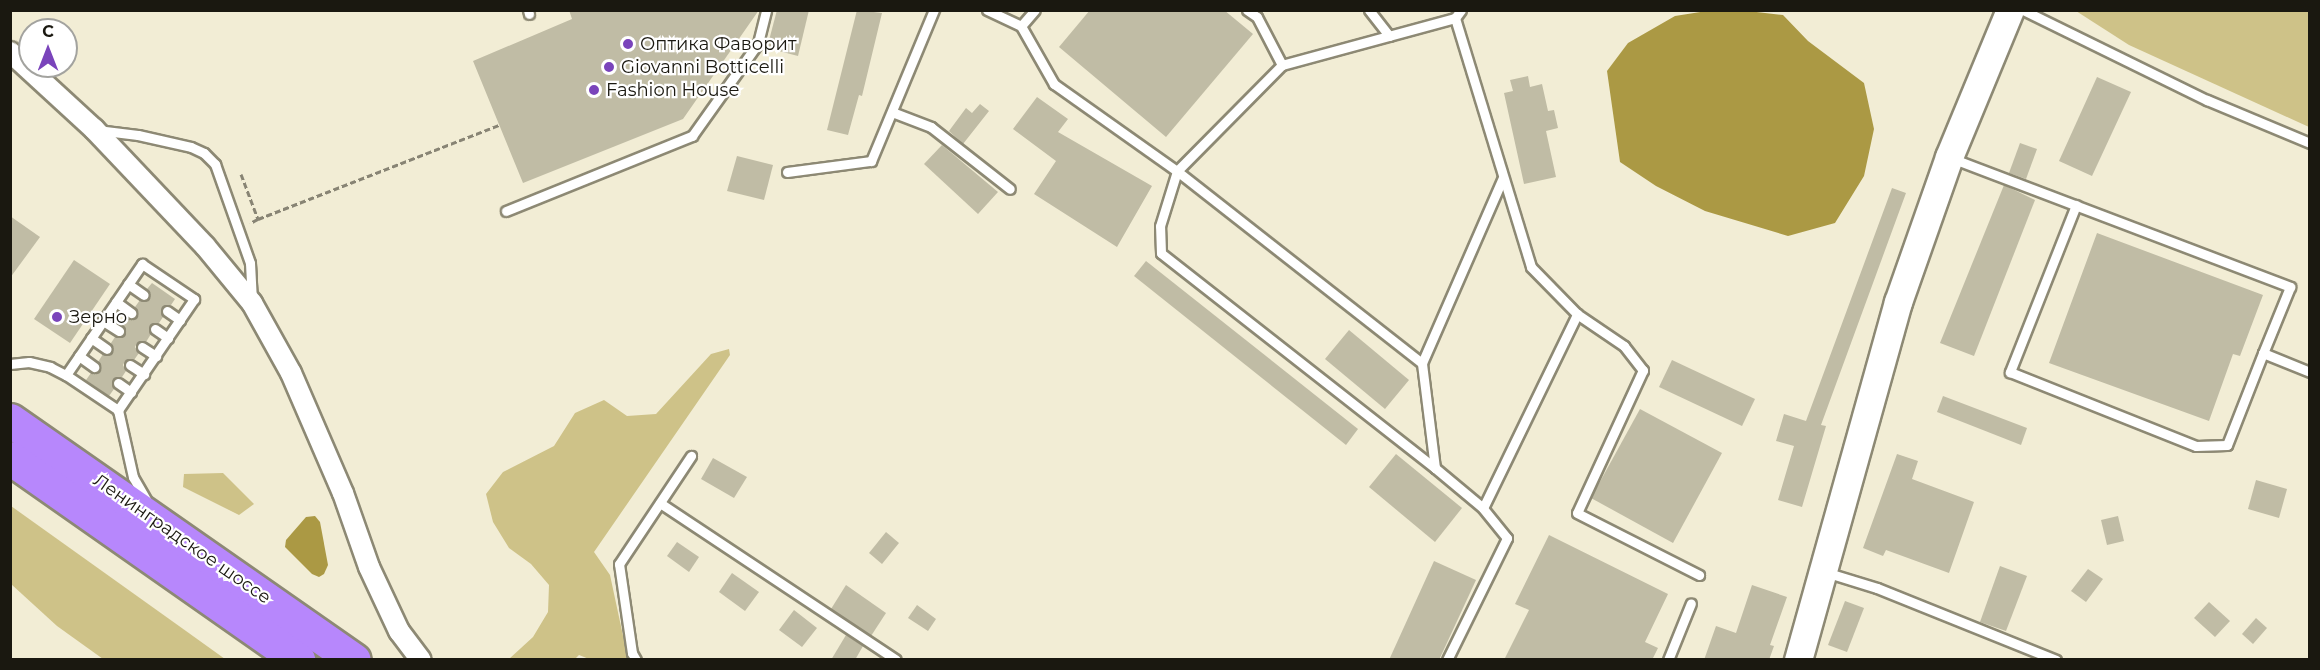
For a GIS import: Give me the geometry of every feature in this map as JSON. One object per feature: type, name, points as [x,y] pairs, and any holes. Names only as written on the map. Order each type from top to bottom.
[{"type":"highway","name":"Ленинградское шоссе","points":[[10,420],[354,660]]},
{"type":"highway","name":"Ленинградское шоссе","points":[[10,458],[298,660]]},
{"type":"main road","points":[[1798,660],[1898,302],[1949,157],[2010,10]]},
{"type":"street","points":[[10,52],[94,129],[205,246],[252,303],[291,373],[343,493],[369,567],[399,631],[421,660]]},
{"type":"lane","points":[[506,211],[692,136],[758,43],[766,10]]},
{"type":"lane","points":[[788,172],[872,161],[934,10]]},
{"type":"lane","points":[[987,10],[1021,26],[1054,84],[1177,171],[1422,363]]},
{"type":"lane","points":[[1021,26],[1035,10]]},
{"type":"lane","points":[[1247,10],[1257,17],[1282,65]]},
{"type":"lane","points":[[1369,10],[1389,36]]},
{"type":"lane","points":[[2023,10],[2207,100],[2310,143]]},
{"type":"lane","points":[[1447,660],[1507,538],[1483,508],[1435,468],[1161,254],[1160,226],[1177,171],[1282,65],[1389,36],[1458,14],[1503,178],[1531,267],[1577,314],[1624,346],[1643,370],[1577,513],[1699,575]]},
{"type":"lane","points":[[892,112],[931,126],[1010,189]]},
{"type":"lane","points":[[94,129],[138,135],[191,147],[204,153],[214,164],[250,262],[252,303]]},
{"type":"lane","points":[[1949,157],[2290,287],[2227,445],[2196,446],[2010,372],[2076,206]]},
{"type":"lane","points":[[1435,468],[1422,363],[1503,178]]},
{"type":"lane","points":[[66,375],[142,264],[186,293],[194,299],[118,410]]},
{"type":"lane","points":[[128,284],[144,295]]},
{"type":"lane","points":[[116,303],[131,313]]},
{"type":"lane","points":[[167,311],[180,320]]},
{"type":"lane","points":[[1483,508],[1577,314]]},
{"type":"lane","points":[[103,321],[119,331]]},
{"type":"lane","points":[[155,329],[168,338]]},
{"type":"lane","points":[[91,338],[107,349]]},
{"type":"lane","points":[[142,347],[156,356]]},
{"type":"lane","points":[[2264,353],[2310,372]]},
{"type":"lane","points":[[79,356],[94,367]]},
{"type":"lane","points":[[10,364],[29,362],[50,367],[118,410],[133,477],[168,529]]},
{"type":"lane","points":[[130,365],[144,374]]},
{"type":"lane","points":[[118,383],[131,392]]},
{"type":"lane","points":[[636,660],[632,653],[619,564],[691,456]]},
{"type":"lane","points":[[660,503],[896,660]]},
{"type":"lane","points":[[1823,571],[1877,588],[2056,660]]},
{"type":"lane","points":[[1668,660],[1691,603]]},
{"type":"path","points":[[239,227],[499,125]]},
{"type":"path","points":[[241,174],[258,219]]},
{"type":"shaded area","points":[[1713,10],[1783,15],[1808,41],[1864,83],[1874,129],[1864,176],[1835,223],[1788,236],[1705,211],[1656,186],[1620,162],[1607,71],[1628,43],[1675,16]]},
{"type":"shaded area","points":[[2076,11],[2309,11],[2309,127],[2129,45]]},
{"type":"shaded area","points":[[729,349],[730,355],[594,552],[610,575],[628,659],[589,659],[579,655],[575,659],[509,659],[533,637],[548,612],[549,585],[531,564],[509,548],[493,522],[486,494],[503,472],[554,446],[575,413],[604,400],[627,416],[656,414],[711,354]]},
{"type":"shaded area","points":[[223,473],[254,504],[239,515],[183,487],[184,474]]},
{"type":"shaded area","points":[[11,506],[225,659],[103,659],[57,626],[11,584]]},
{"type":"shaded area","points":[[315,516],[320,522],[328,565],[324,574],[319,577],[312,574],[285,547],[286,540],[306,517]]},
{"type":"building","name":"Fashion House","points":[[569,10],[759,10],[683,119],[523,183],[473,61],[572,19]]},
{"type":"building","points":[[777,10],[809,10],[798,56],[767,48]]},
{"type":"building","points":[[857,10],[882,13],[862,96],[859,95],[848,135],[827,130]]},
{"type":"building","points":[[1090,10],[1224,10],[1253,34],[1166,137],[1059,47]]},
{"type":"building","points":[[1528,76],[1530,87],[1542,84],[1548,111],[1554,110],[1558,128],[1546,131],[1556,177],[1524,184],[1504,93],[1513,91],[1510,80]]},
{"type":"building","points":[[2097,77],[2131,92],[2092,176],[2059,161]]},
{"type":"building","points":[[1037,97],[1068,119],[1058,132],[1152,186],[1117,247],[1034,194],[1056,161],[1013,129]]},
{"type":"building","points":[[980,104],[989,111],[963,144],[949,131],[966,108],[972,113]]},
{"type":"building","points":[[2020,143],[2037,149],[2026,179],[2009,173]]},
{"type":"building","points":[[942,145],[998,192],[978,214],[924,164]]},
{"type":"building","points":[[737,156],[773,165],[764,200],[727,191]]},
{"type":"building","points":[[2004,185],[2035,200],[1974,356],[1940,343]]},
{"type":"building","points":[[1892,188],[1906,193],[1821,425],[1826,426],[1802,507],[1778,500],[1794,446],[1776,441],[1784,414],[1806,421]]},
{"type":"building","points":[[10,216],[40,237],[10,278]]},
{"type":"building","points":[[2097,233],[2263,295],[2240,356],[2233,354],[2209,421],[2049,363]]},
{"type":"building","points":[[74,260],[110,284],[70,343],[34,319]]},
{"type":"building","points":[[1146,261],[1358,429],[1346,445],[1134,276]]},
{"type":"building","points":[[152,283],[175,299],[171,305],[161,308],[163,317],[159,323],[149,326],[151,334],[146,342],[137,343],[135,347],[139,353],[134,360],[125,361],[123,365],[126,371],[122,377],[112,380],[114,389],[109,396],[86,380],[91,373],[100,370],[98,362],[103,354],[109,355],[113,352],[111,343],[115,337],[124,335],[123,325],[127,319],[137,316],[135,307],[140,300],[146,301],[150,298],[147,289]]},
{"type":"building","points":[[1349,330],[1409,380],[1385,409],[1325,359]]},
{"type":"building","points":[[1672,360],[1755,399],[1742,426],[1659,387]]},
{"type":"building","points":[[1943,396],[2027,428],[2021,445],[1937,412]]},
{"type":"building","points":[[1640,409],[1722,453],[1673,543],[1591,498]]},
{"type":"building","points":[[1396,454],[1462,508],[1435,542],[1369,487]]},
{"type":"building","points":[[1897,454],[1918,461],[1912,479],[1974,502],[1949,573],[1886,550],[1883,556],[1863,548]]},
{"type":"building","points":[[713,458],[747,477],[734,498],[701,479]]},
{"type":"building","points":[[2256,480],[2287,489],[2279,518],[2248,509]]},
{"type":"building","points":[[2118,516],[2124,541],[2107,545],[2101,520]]},
{"type":"building","points":[[886,532],[899,543],[882,564],[869,553]]},
{"type":"building","points":[[1549,535],[1668,594],[1645,642],[1658,648],[1652,660],[1504,660],[1529,610],[1515,604]]},
{"type":"building","points":[[677,542],[699,557],[689,572],[667,556]]},
{"type":"building","points":[[1434,561],[1476,580],[1439,660],[1389,660]]},
{"type":"building","points":[[2000,566],[2027,576],[2006,631],[1980,622]]},
{"type":"building","points":[[2088,569],[2103,579],[2086,602],[2071,591]]},
{"type":"building","points":[[732,573],[759,592],[745,611],[719,592]]},
{"type":"building","points":[[846,585],[886,613],[871,636],[831,609]]},
{"type":"building","points":[[1752,585],[1787,597],[1770,645],[1774,646],[1769,660],[1704,660],[1716,626],[1736,633]]},
{"type":"building","points":[[1845,601],[1864,608],[1847,652],[1828,645]]},
{"type":"building","points":[[2209,602],[2230,621],[2215,637],[2194,618]]},
{"type":"building","points":[[917,605],[936,619],[928,631],[908,618]]},
{"type":"building","points":[[794,610],[817,628],[802,647],[779,630]]},
{"type":"building","points":[[2256,618],[2267,628],[2253,644],[2242,634]]},
{"type":"building","points":[[846,635],[863,646],[855,660],[831,660]]},
{"type":"place","name":"Оптика Фаворит","points":[[628,44]]},
{"type":"place","name":"Giovanni Botticelli","points":[[609,67]]},
{"type":"place","name":"Fashion House","points":[[594,90]]},
{"type":"place","name":"Зерно","points":[[57,317]]}]
